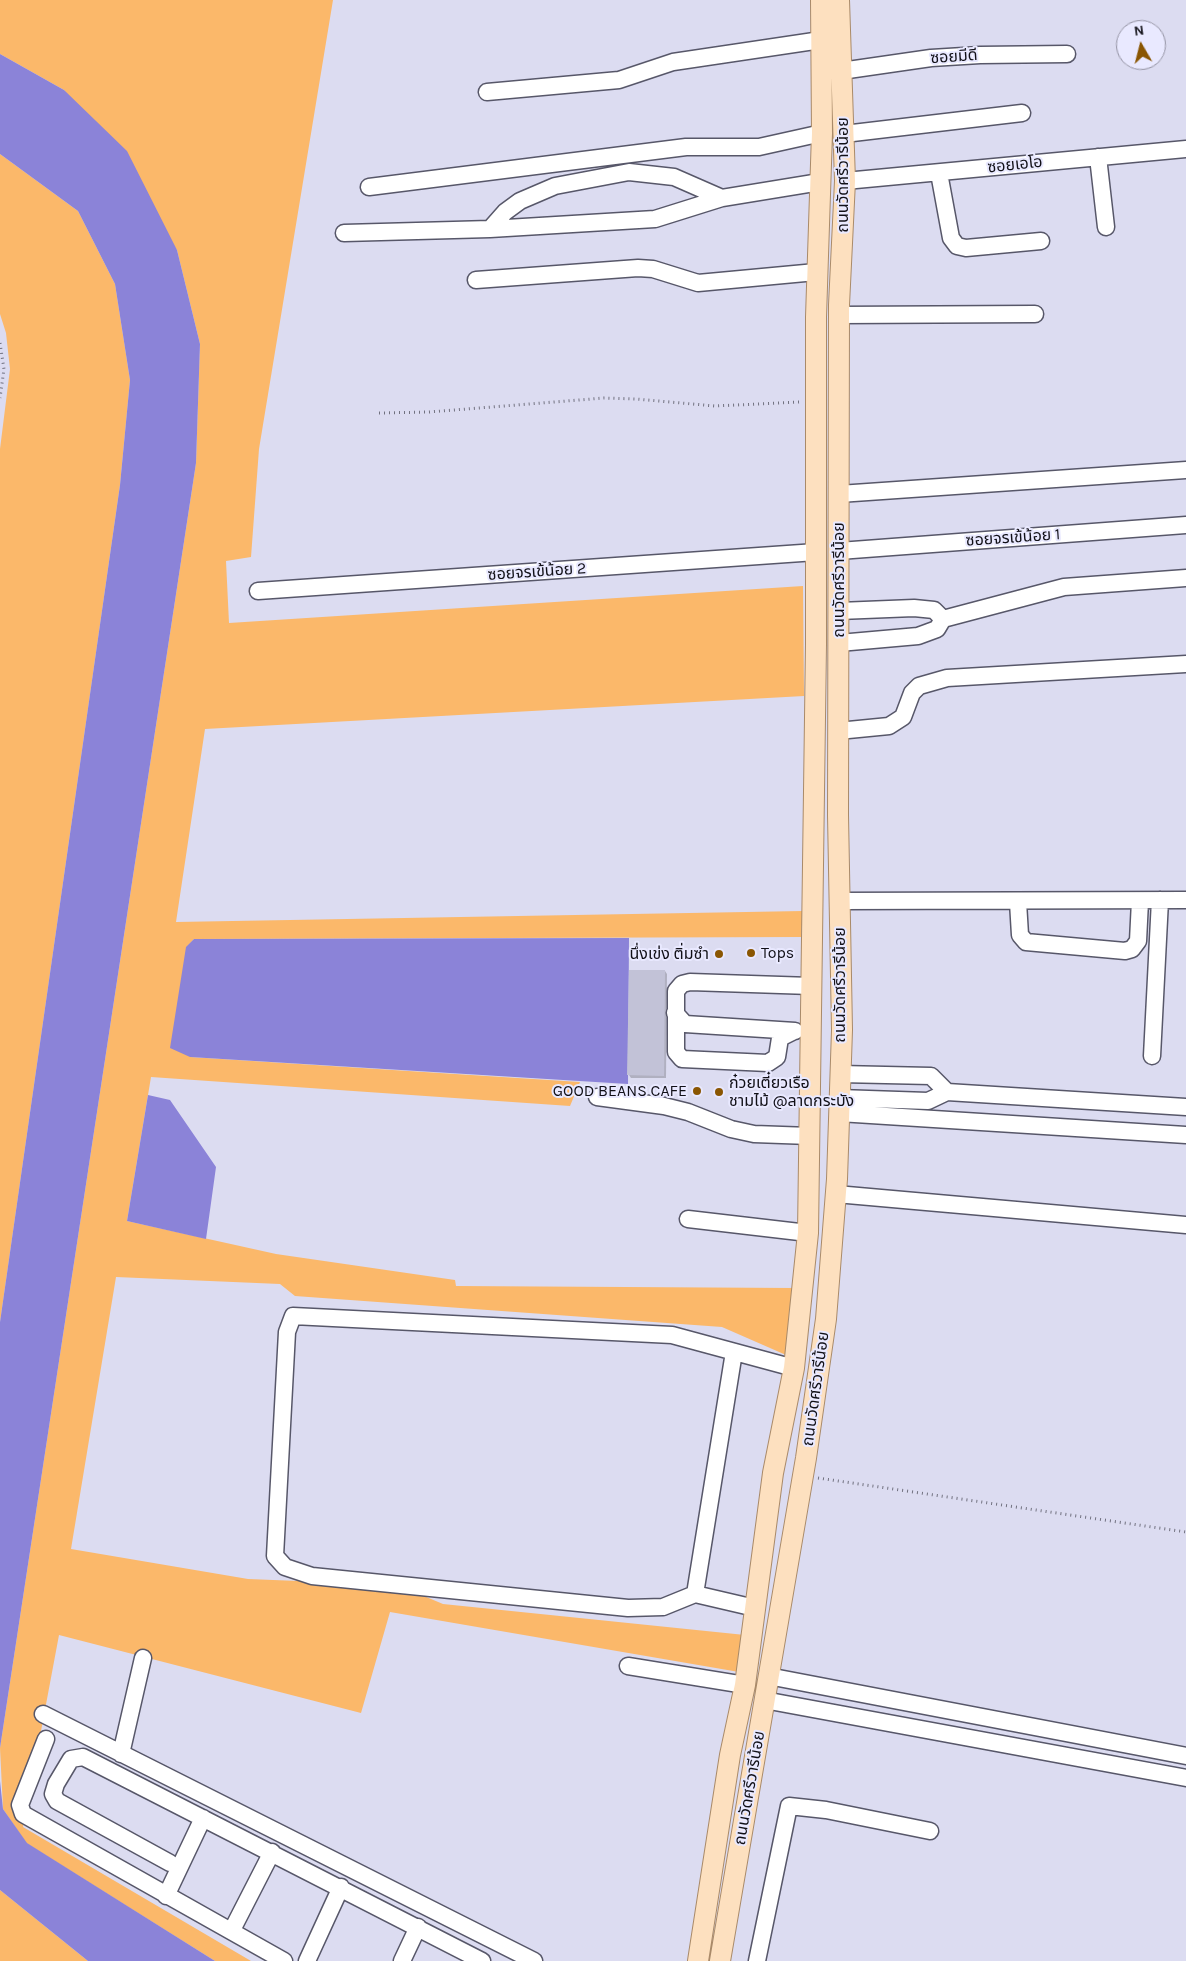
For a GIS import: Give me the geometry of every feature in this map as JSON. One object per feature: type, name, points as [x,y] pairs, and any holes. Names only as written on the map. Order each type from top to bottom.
[{"type":"main road","name":"ถนนวัดศรีวารีน้อย","points":[[698,1961],[730,1755],[745,1685],[773,1472],[794,1368],[808,1233],[812,1073],[803,1031],[811,986],[816,552],[816,272],[822,132],[821,0]]},
{"type":"main road","name":"ถนนวัดศรีวารีน้อย","points":[[720,1961],[803,1476],[826,1319],[836,1194],[840,1074],[838,731],[839,315],[845,181],[838,0]]},
{"type":"main road","points":[[816,552],[839,551]]},
{"type":"main road","points":[[812,1073],[840,1074]]},
{"type":"main road","points":[[811,1098],[839,1105]]},
{"type":"street","points":[[487,92],[619,80],[673,62],[821,40]]},
{"type":"street","name":"ซอยมีดี","points":[[841,71],[932,58],[980,55],[1067,54]]},
{"type":"street","points":[[844,134],[1022,113]]},
{"type":"street","points":[[369,187],[686,147],[759,147],[822,132]]},
{"type":"street","name":"ซอยเอโอ","points":[[845,181],[1186,149]]},
{"type":"street","points":[[1098,157],[1106,227]]},
{"type":"street","points":[[490,229],[505,212],[520,201],[555,186],[629,172],[674,177],[722,198]]},
{"type":"street","points":[[939,173],[951,238],[957,246],[966,248],[1041,241]]},
{"type":"street","points":[[344,233],[490,229],[655,219],[722,198],[820,182]]},
{"type":"street","points":[[476,280],[638,268],[653,269],[698,283],[816,272]]},
{"type":"street","points":[[839,315],[1035,314]]},
{"type":"street","points":[[838,494],[1186,470]]},
{"type":"street","name":"ซอยจรเข้น้อย 1","points":[[839,551],[1186,526]]},
{"type":"street","name":"ซอยจรเข้น้อย 2","points":[[258,591],[816,552]]},
{"type":"street","points":[[838,643],[918,636],[937,629],[943,619],[1064,587],[1186,578]]},
{"type":"street","points":[[839,611],[914,608],[934,610],[943,619]]},
{"type":"street","points":[[838,731],[889,726],[903,717],[912,693],[918,686],[947,678],[1186,664]]},
{"type":"street","points":[[1152,1056],[1160,900]]},
{"type":"street","points":[[840,901],[1018,902],[1186,900]]},
{"type":"street","points":[[1018,902],[1020,935],[1026,942],[1125,951],[1132,949],[1138,941],[1140,901]]},
{"type":"street","points":[[803,1031],[780,1038],[777,1057],[768,1063],[682,1058],[676,1052],[676,991],[682,984],[690,982],[811,986]]},
{"type":"street","points":[[675,1013],[685,1024],[803,1031]]},
{"type":"street","points":[[840,1074],[931,1076],[947,1092]]},
{"type":"street","points":[[839,1105],[928,1100],[947,1092],[1186,1107]]},
{"type":"street","points":[[597,1097],[664,1106],[688,1112],[731,1129],[754,1134],[810,1136]]},
{"type":"street","points":[[839,1105],[1186,1135]]},
{"type":"street","points":[[836,1194],[1186,1225]]},
{"type":"street","points":[[688,1219],[808,1233]]},
{"type":"street","points":[[755,1608],[695,1594],[663,1608],[628,1608],[312,1576],[285,1567],[276,1556],[287,1332],[292,1316],[672,1334],[794,1368]]},
{"type":"street","points":[[695,1594],[734,1352]]},
{"type":"street","points":[[121,1754],[143,1658]]},
{"type":"street","points":[[628,1666],[745,1685]]},
{"type":"street","points":[[768,1676],[1186,1756]]},
{"type":"street","points":[[864,1718],[867,1696]]},
{"type":"street","points":[[764,1700],[1186,1778]]},
{"type":"street","points":[[43,1714],[534,1961]]},
{"type":"street","points":[[1043,1752],[1048,1730]]},
{"type":"street","points":[[46,1739],[20,1804],[23,1814],[284,1961]]},
{"type":"street","points":[[170,1863],[56,1801],[53,1794],[56,1784],[71,1759],[83,1757],[341,1887],[482,1961]]},
{"type":"street","points":[[757,1961],[789,1806],[826,1810],[930,1831]]},
{"type":"street","points":[[166,1896],[204,1818]]},
{"type":"street","points":[[232,1930],[272,1852]]},
{"type":"street","points":[[307,1961],[341,1887]]},
{"type":"street","points":[[402,1961],[418,1927]]},
{"type":"path","points":[[0,343],[4,369],[0,398]]},
{"type":"path","points":[[379,413],[429,412],[604,398],[715,406],[816,402]]},
{"type":"path","points":[[803,1476],[1186,1532]]},
{"type":"shaded area","points":[[0,0],[333,0],[259,449],[251,557],[226,561],[229,623],[803,586],[804,696],[205,729],[176,922],[803,911],[801,937],[194,939],[187,947],[190,1057],[580,1082],[570,1106],[151,1077],[127,1221],[276,1254],[455,1280],[456,1286],[794,1288],[786,1355],[722,1327],[295,1296],[280,1284],[116,1277],[71,1549],[248,1579],[324,1582],[407,1589],[443,1604],[745,1635],[739,1672],[390,1612],[361,1713],[59,1635],[23,1827],[251,1961],[215,1961],[26,1843],[3,1809],[0,1748],[196,463],[200,344],[177,250],[64,90],[0,54]]},
{"type":"shaded area","points":[[0,54],[64,90],[127,151],[177,250],[200,344],[196,463],[0,1748],[0,1322],[120,485],[130,380],[115,284],[78,211],[0,154]]},
{"type":"shaded area","points":[[0,154],[78,211],[115,284],[130,380],[120,485],[0,1322],[0,449],[10,369],[6,333],[0,314]]},
{"type":"shaded area","points":[[629,938],[628,1084],[190,1057],[170,1048],[186,947],[194,939]]},
{"type":"shaded area","points":[[148,1095],[170,1100],[216,1167],[206,1239],[127,1221]]},
{"type":"shaded area","points":[[0,1781],[3,1809],[27,1843],[215,1961],[88,1961],[0,1890]]},
{"type":"shaded area","points":[[0,1890],[88,1961],[0,1961]]},
{"type":"building","points":[[629,970],[665,970],[664,1076],[627,1075]]},
{"type":"place","name":"Tops","points":[[751,953]]},
{"type":"place","name":"นึ่งเข่ง ติ่มซำ","points":[[719,954]]},
{"type":"place","name":"GOOD BEANS CAFE","points":[[697,1091]]},
{"type":"place","name":"ก๋วยเตี๋ยวเรือ ชามไม้ @ลาดกระบัง","points":[[719,1092]]}]
